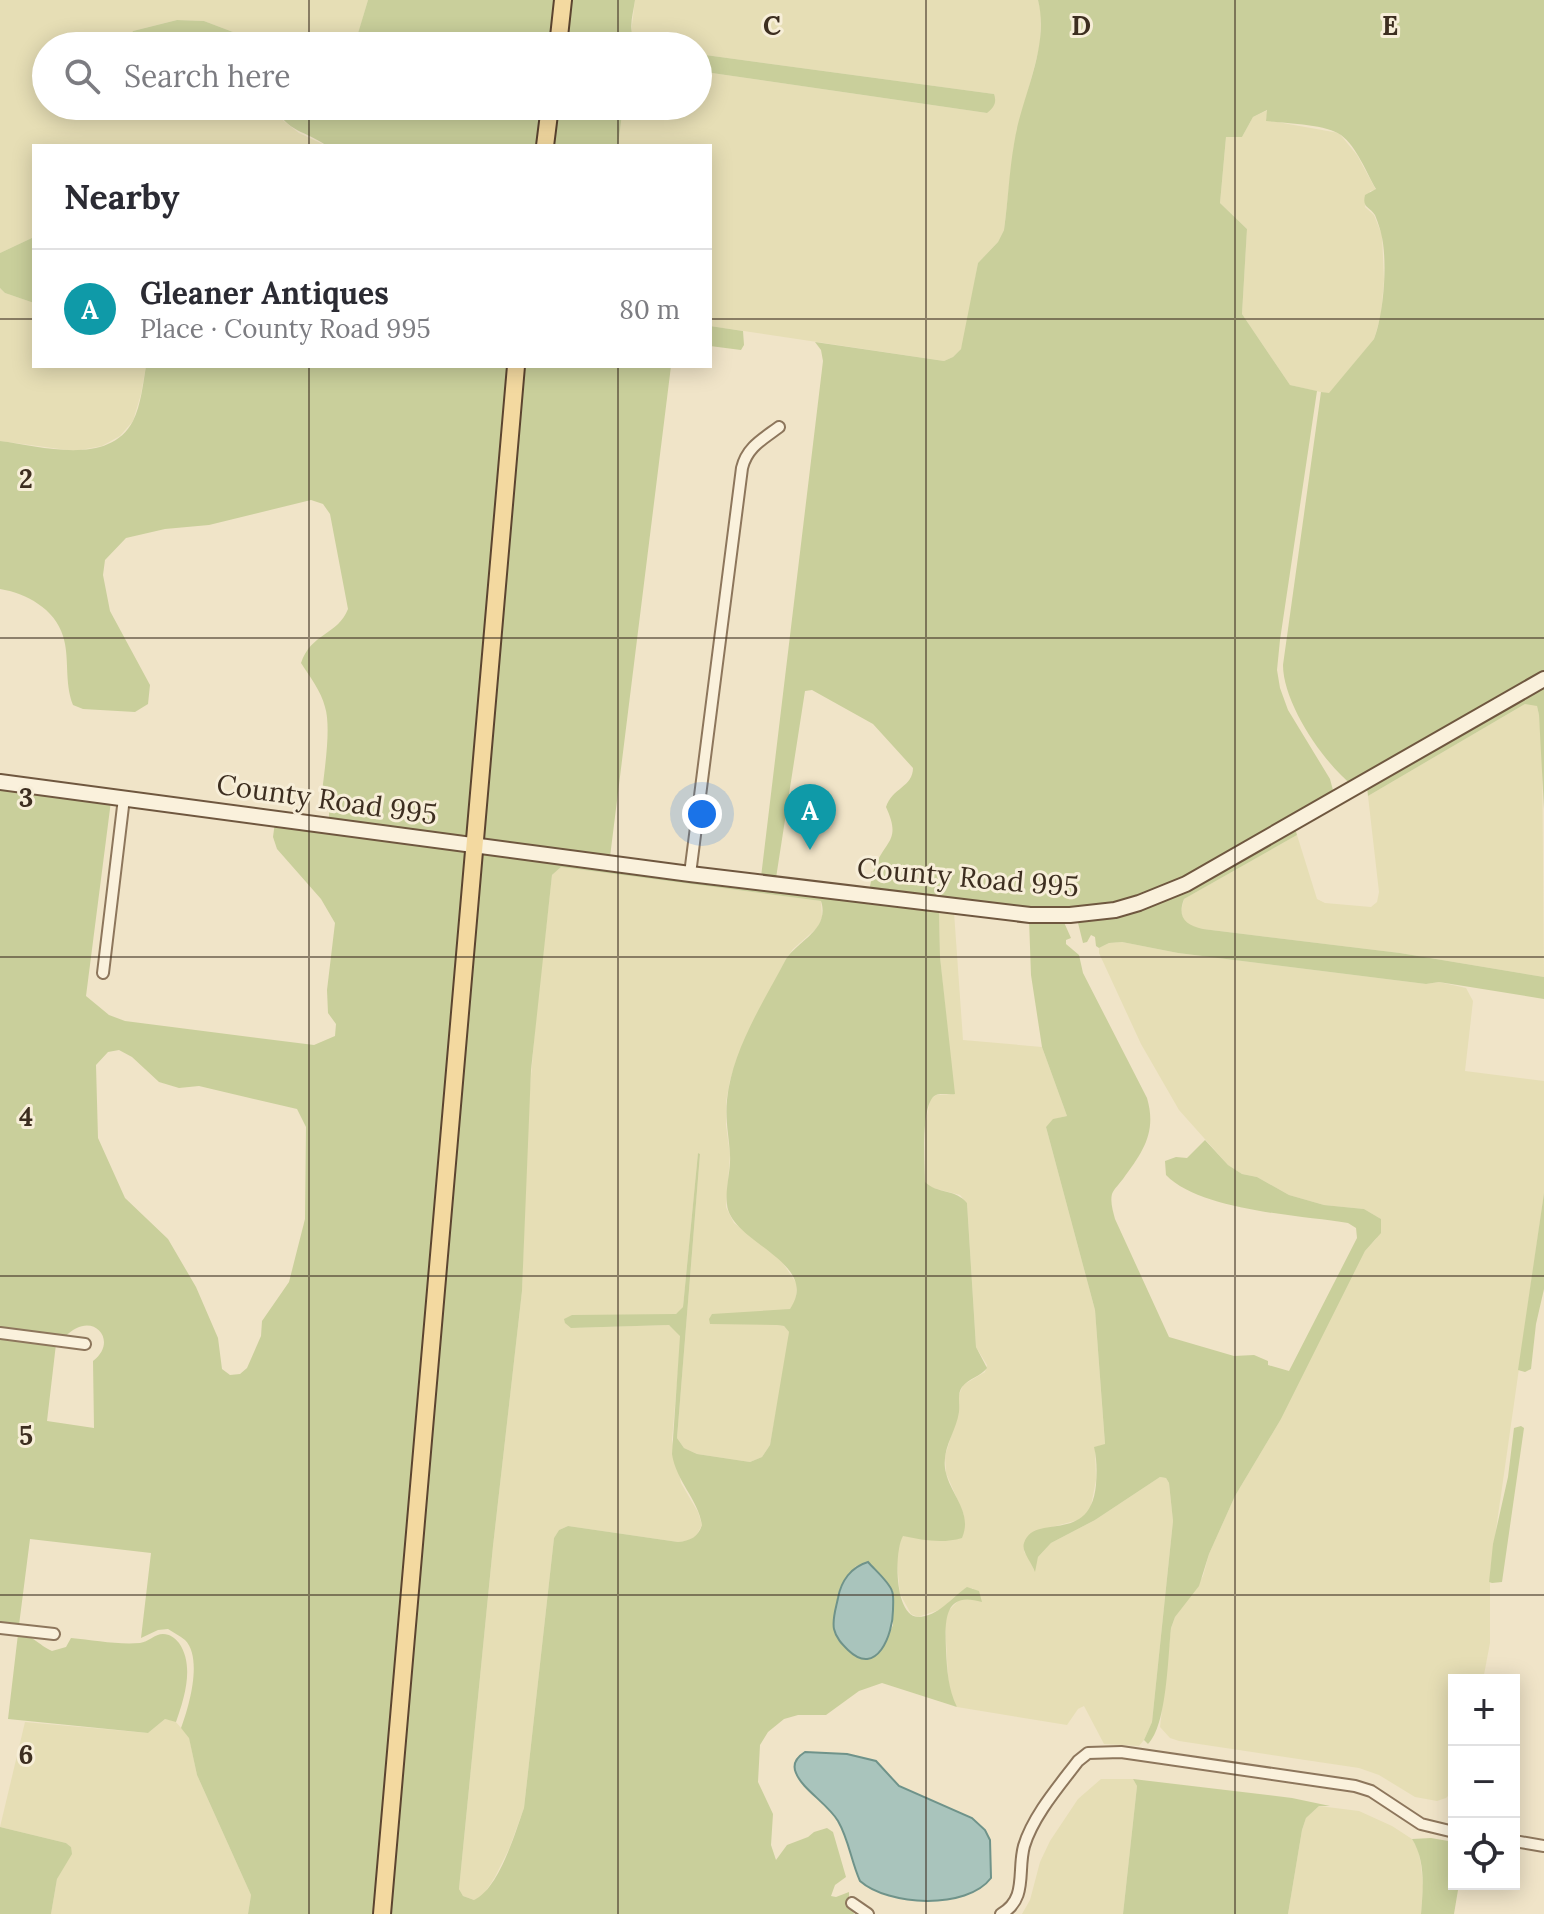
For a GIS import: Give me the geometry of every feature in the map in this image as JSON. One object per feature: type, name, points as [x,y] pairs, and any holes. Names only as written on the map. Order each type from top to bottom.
[{"type":"main road","points":[[560,32],[563,0]]},
{"type":"main road","points":[[545,144],[548,120]]},
{"type":"main road","points":[[382,1914],[516,368]]},
{"type":"street","points":[[690,874],[742,468],[752,447],[779,427]]},
{"type":"street","name":"County Road 995","points":[[0,782],[690,874],[1030,915],[1070,915],[1115,910],[1186,884],[1544,679]]},
{"type":"street","points":[[103,973],[124,798]]},
{"type":"street","points":[[0,1333],[85,1344]]},
{"type":"street","points":[[0,1628],[54,1634]]},
{"type":"street","points":[[1001,1914],[1011,1908],[1018,1897],[1024,1847],[1034,1826],[1078,1761],[1088,1753],[1132,1754],[1355,1786],[1378,1795],[1421,1824],[1448,1831]]},
{"type":"street","points":[[1520,1842],[1544,1846]]},
{"type":"street","points":[[852,1903],[868,1914]]},
{"type":"shaded area","points":[[0,0],[368,0],[359,32],[233,32],[204,21],[177,20],[133,31],[135,32],[32,32],[32,120],[283,120],[299,133],[323,144],[32,144],[32,238],[0,253]]},
{"type":"shaded area","points":[[635,0],[1038,0],[1041,12],[1040,45],[1014,145],[1004,230],[998,242],[978,263],[961,349],[944,361],[712,326],[712,144],[618,144],[621,120],[712,120],[712,73],[987,113],[994,94],[712,56],[712,32],[631,32]]},
{"type":"shaded area","points":[[1268,110],[1266,120],[1339,133],[1357,155],[1376,190],[1370,191],[1365,207],[1374,215],[1382,235],[1384,280],[1381,315],[1374,339],[1329,394],[1290,385],[1242,314],[1247,229],[1220,203],[1226,137],[1242,137],[1253,117]]},
{"type":"shaded area","points":[[0,288],[5,293],[32,302],[32,368],[146,368],[133,421],[120,436],[102,446],[75,451],[0,441]]},
{"type":"shaded area","points":[[1525,704],[1537,706],[1539,715],[1542,748],[1544,977],[1400,953],[1190,927],[1183,920],[1181,911],[1184,899],[1297,835],[1317,899],[1325,903],[1371,907],[1377,902],[1379,892],[1368,796]]},
{"type":"shaded area","points":[[561,867],[821,901],[822,918],[817,928],[786,959],[738,1056],[726,1102],[730,1155],[726,1207],[734,1223],[780,1259],[797,1284],[796,1300],[790,1309],[777,1312],[777,1325],[784,1326],[789,1332],[788,1346],[770,1445],[762,1457],[750,1462],[697,1454],[684,1448],[677,1438],[698,1153],[683,1307],[676,1314],[571,1328],[669,1325],[681,1336],[672,1440],[681,1483],[702,1525],[696,1536],[678,1542],[568,1526],[559,1530],[554,1538],[524,1808],[495,1877],[482,1897],[474,1900],[463,1896],[459,1889],[522,1291],[528,1113],[536,1016],[552,875]]},
{"type":"shaded area","points":[[939,910],[954,912],[963,1040],[1042,1047],[1067,1116],[1055,1119],[1046,1127],[1095,1310],[1105,1445],[1095,1447],[1096,1480],[1090,1511],[1082,1519],[1037,1531],[1024,1552],[1034,1570],[1038,1557],[1051,1543],[1095,1520],[1160,1477],[1166,1478],[1169,1483],[1173,1521],[1152,1722],[1139,1746],[1104,1744],[1084,1706],[1078,1709],[1067,1725],[957,1707],[950,1694],[945,1621],[948,1611],[959,1600],[968,1598],[973,1588],[939,1610],[918,1617],[911,1614],[900,1594],[896,1552],[902,1536],[964,1515],[946,1473],[945,1456],[959,1411],[959,1395],[963,1385],[985,1372],[987,1365],[976,1347],[967,1203],[960,1195],[929,1187],[925,1182],[925,1126],[930,1100],[936,1095],[954,1094],[940,957]]},
{"type":"shaded area","points":[[1122,942],[1178,953],[1426,984],[1439,982],[1466,988],[1473,1001],[1465,1071],[1544,1081],[1544,1193],[1490,1572],[1490,1643],[1484,1674],[1448,1674],[1446,1798],[1437,1801],[1415,1797],[1379,1775],[1359,1768],[1179,1741],[1170,1738],[1160,1727],[1171,1628],[1175,1617],[1203,1576],[1209,1554],[1235,1496],[1281,1419],[1365,1251],[1376,1239],[1381,1219],[1364,1209],[1324,1205],[1289,1195],[1228,1165],[1179,1110],[1141,1044],[1099,953],[1099,948]]},
{"type":"shaded area","points":[[165,1719],[175,1721],[189,1737],[197,1775],[251,1895],[248,1914],[51,1914],[57,1879],[71,1847],[66,1843],[0,1827],[25,1722],[148,1733]]},
{"type":"shaded area","points":[[1101,1779],[1133,1779],[1137,1786],[1123,1914],[1022,1914],[1030,1900],[1040,1862],[1050,1841],[1078,1799]]},
{"type":"shaded area","points":[[1319,1806],[1359,1811],[1412,1839],[1421,1865],[1421,1914],[1288,1914],[1302,1830],[1306,1818]]},
{"type":"green space","points":[[368,0],[557,0],[553,32],[358,32]]},
{"type":"green space","points":[[569,0],[635,0],[632,32],[565,32]]},
{"type":"green space","points":[[1038,0],[1544,0],[1544,674],[1352,785],[1317,747],[1297,714],[1283,665],[1321,392],[1329,393],[1374,339],[1382,301],[1384,257],[1378,222],[1364,202],[1365,195],[1376,189],[1352,146],[1341,135],[1326,128],[1266,121],[1267,110],[1253,117],[1242,137],[1226,137],[1220,203],[1247,229],[1242,314],[1290,385],[1317,391],[1277,670],[1288,710],[1330,779],[1334,794],[1169,886],[1105,907],[1048,910],[869,891],[875,866],[891,839],[892,826],[886,807],[910,779],[913,768],[873,724],[812,690],[805,691],[776,878],[761,877],[823,361],[821,350],[815,342],[944,361],[961,349],[978,263],[998,242],[1004,230],[1014,144],[1038,54],[1041,18]]},
{"type":"green space","points":[[177,20],[204,21],[233,32],[132,32]]},
{"type":"green space","points":[[712,56],[994,94],[995,102],[987,113],[712,73]]},
{"type":"green space","points":[[542,120],[539,144],[323,144],[285,121]]},
{"type":"green space","points":[[554,120],[621,120],[618,144],[551,144]]},
{"type":"green space","points":[[32,238],[32,302],[5,293],[0,288],[0,253]]},
{"type":"green space","points":[[712,326],[743,331],[744,345],[741,350],[712,346]]},
{"type":"green space","points":[[146,368],[511,368],[471,840],[329,819],[329,810],[321,802],[327,716],[321,695],[301,663],[311,646],[344,618],[348,609],[330,514],[323,504],[311,500],[209,525],[165,529],[126,538],[105,560],[103,575],[110,611],[150,685],[148,704],[135,712],[83,709],[73,705],[65,644],[59,626],[38,604],[20,594],[0,589],[0,441],[53,449],[91,449],[108,444],[122,435],[133,421]]},
{"type":"green space","points":[[522,368],[671,368],[610,857],[482,840]]},
{"type":"green space","points":[[1544,685],[1544,809],[1539,715],[1537,706],[1525,704],[1368,796],[1367,787]]},
{"type":"green space","points":[[0,787],[111,801],[86,996],[109,1015],[125,1021],[314,1045],[335,1036],[336,1024],[328,1013],[327,990],[335,923],[321,899],[277,849],[273,837],[275,822],[470,849],[380,1914],[248,1914],[251,1895],[197,1775],[189,1738],[181,1728],[193,1683],[190,1648],[185,1640],[168,1629],[141,1638],[151,1553],[30,1539],[19,1625],[0,1623],[0,1337],[56,1344],[47,1421],[94,1428],[93,1361],[104,1345],[103,1337],[93,1327],[75,1329],[65,1337],[0,1328]],"holes":[[[119,1050],[132,1057],[159,1082],[179,1088],[199,1086],[297,1109],[306,1127],[305,1219],[289,1282],[262,1321],[261,1336],[247,1368],[240,1374],[230,1375],[222,1369],[218,1338],[196,1287],[168,1239],[125,1198],[98,1138],[96,1065],[108,1052]]]},
{"type":"green space","points":[[1295,828],[1297,835],[1184,899],[1181,911],[1184,919],[1203,929],[1400,953],[1544,977],[1544,999],[1439,982],[1426,984],[1178,953],[1122,942],[1099,948],[1091,935],[1083,943],[1077,919],[1112,915]]},
{"type":"green space","points":[[480,852],[939,910],[940,957],[955,1094],[936,1095],[931,1100],[925,1121],[925,1182],[967,1203],[976,1347],[987,1368],[960,1390],[959,1412],[945,1457],[946,1473],[965,1520],[962,1538],[940,1541],[903,1536],[897,1568],[900,1595],[910,1614],[918,1617],[932,1614],[967,1587],[979,1591],[982,1602],[960,1600],[953,1605],[947,1619],[948,1672],[957,1707],[882,1683],[859,1691],[826,1715],[798,1715],[784,1719],[768,1732],[760,1745],[758,1782],[773,1814],[771,1845],[776,1860],[787,1845],[827,1828],[833,1832],[846,1877],[835,1885],[831,1896],[849,1892],[854,1914],[383,1914]],"holes":[[[561,867],[821,901],[823,911],[817,927],[786,959],[750,1027],[735,1063],[727,1107],[730,1161],[727,1204],[732,1218],[785,1265],[794,1278],[797,1293],[790,1309],[712,1314],[709,1319],[710,1324],[784,1326],[789,1332],[770,1445],[762,1457],[750,1462],[697,1454],[684,1448],[677,1438],[700,1154],[683,1307],[676,1314],[572,1315],[564,1319],[571,1328],[669,1325],[680,1336],[672,1454],[702,1525],[693,1538],[678,1542],[568,1526],[559,1530],[554,1538],[524,1808],[498,1873],[483,1894],[474,1900],[463,1896],[459,1889],[522,1291],[531,1070],[552,875]],[[869,1563],[888,1585],[893,1625],[883,1647],[866,1659],[855,1656],[837,1638],[840,1589],[856,1566]]]},
{"type":"green space","points":[[1029,919],[1063,920],[1071,938],[1066,940],[1066,944],[1079,955],[1083,973],[1147,1098],[1150,1121],[1146,1141],[1137,1160],[1111,1197],[1115,1219],[1169,1337],[1234,1356],[1254,1355],[1268,1361],[1268,1365],[1289,1371],[1357,1238],[1356,1228],[1348,1223],[1252,1210],[1202,1197],[1166,1175],[1165,1161],[1176,1157],[1187,1158],[1205,1140],[1228,1165],[1242,1174],[1257,1177],[1289,1195],[1324,1205],[1364,1209],[1381,1219],[1381,1233],[1365,1251],[1281,1419],[1235,1496],[1209,1554],[1199,1586],[1175,1617],[1171,1628],[1163,1707],[1148,1744],[1144,1740],[1152,1722],[1173,1521],[1166,1478],[1160,1477],[1095,1520],[1051,1543],[1038,1557],[1035,1572],[1023,1546],[1030,1534],[1039,1529],[1073,1522],[1084,1515],[1092,1504],[1096,1485],[1094,1447],[1105,1444],[1095,1310],[1046,1127],[1053,1119],[1067,1116],[1042,1047],[1031,975]]},
{"type":"green space","points":[[1544,1193],[1544,1289],[1531,1369],[1525,1372],[1518,1370]]},
{"type":"green space","points":[[1514,1428],[1524,1428],[1502,1582],[1492,1583],[1489,1582],[1493,1544],[1508,1477]]},
{"type":"green space","points":[[18,1634],[32,1638],[52,1651],[66,1647],[71,1638],[132,1643],[143,1642],[160,1634],[172,1637],[184,1652],[187,1672],[185,1693],[176,1722],[165,1719],[148,1733],[8,1719]]},
{"type":"green space","points":[[1133,1779],[1292,1798],[1330,1806],[1319,1806],[1306,1818],[1288,1914],[1123,1914],[1137,1786]]},
{"type":"green space","points":[[0,1827],[66,1843],[71,1847],[72,1854],[57,1879],[51,1914],[0,1914]]},
{"type":"green space","points":[[1412,1839],[1448,1841],[1448,1890],[1458,1890],[1454,1914],[1421,1914],[1422,1866]]},
{"type":"water","points":[[868,1562],[888,1584],[893,1600],[886,1641],[875,1656],[867,1659],[848,1650],[835,1632],[834,1621],[844,1580],[857,1567]]},
{"type":"water","points":[[805,1752],[847,1754],[876,1761],[899,1786],[972,1818],[985,1830],[990,1840],[991,1878],[980,1888],[964,1895],[927,1901],[889,1896],[860,1881],[838,1821],[796,1773],[796,1761]]},
{"type":"place","name":"Gleaner Antiques","points":[[810,850]]}]
